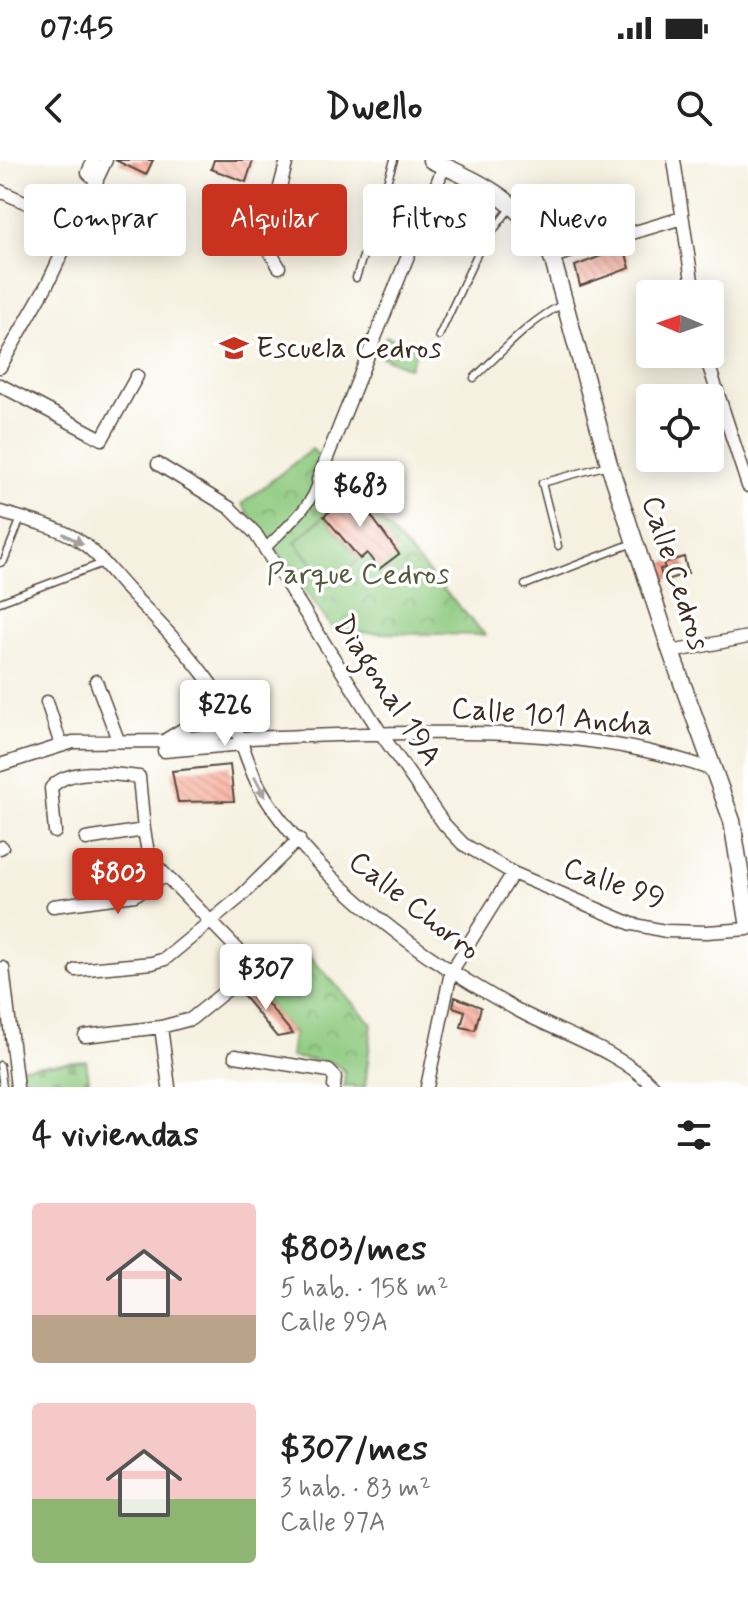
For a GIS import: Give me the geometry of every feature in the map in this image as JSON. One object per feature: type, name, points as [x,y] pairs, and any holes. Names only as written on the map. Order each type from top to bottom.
[{"type":"street","points":[[93,160],[88,173],[97,181]]},
{"type":"street","points":[[96,184],[106,160]]},
{"type":"street","points":[[279,267],[269,250],[268,233],[287,160]]},
{"type":"street","points":[[674,160],[692,280]]},
{"type":"street","points":[[265,549],[317,489],[438,163]]},
{"type":"street","name":"Calle Cedros","points":[[438,163],[491,189],[511,203]]},
{"type":"street","points":[[0,191],[24,202]]},
{"type":"street","points":[[552,257],[682,218]]},
{"type":"street","points":[[0,367],[61,256]]},
{"type":"street","name":"Calle Cedros","points":[[552,257],[609,464],[671,652],[732,821],[748,921]]},
{"type":"street","points":[[710,368],[748,486]]},
{"type":"street","points":[[0,385],[102,439],[137,376]]},
{"type":"street","name":"Diagonal 19A","points":[[158,464],[230,508],[255,533],[382,735],[444,824],[463,844],[513,873]]},
{"type":"street","name":"Calle Chorro","points":[[0,512],[67,534],[84,544],[103,563],[201,671],[224,704],[264,796],[337,883],[378,919],[451,972],[524,1014],[606,1053],[644,1076],[654,1087]]},
{"type":"street","points":[[671,652],[748,637]]},
{"type":"street","points":[[96,681],[118,740]]},
{"type":"street","points":[[47,702],[61,745]]},
{"type":"street","points":[[164,746],[224,704]]},
{"type":"street","name":"Calle 101 Ancha","points":[[0,765],[61,745],[118,740],[164,746],[210,736],[451,732],[635,747],[670,754],[713,770]]},
{"type":"street","points":[[55,832],[51,788],[57,780],[87,774],[139,777],[149,858],[246,958],[250,967],[248,973],[199,1014],[161,1027],[85,1036]]},
{"type":"street","points":[[86,839],[144,830]]},
{"type":"street","points":[[76,970],[161,961],[211,923],[299,839]]},
{"type":"street","points":[[427,1087],[451,972],[513,873]]},
{"type":"street","name":"Calle 99","points":[[513,873],[632,924],[675,931],[748,929]]},
{"type":"street","points":[[53,906],[135,895],[165,876]]},
{"type":"street","points":[[3,968],[17,1087]]},
{"type":"street","points":[[161,1027],[169,1087]]},
{"type":"street","points":[[235,1056],[329,1071],[335,1077],[334,1087]]},
{"type":"lane","points":[[356,278],[394,160]]},
{"type":"lane","points":[[439,336],[480,248],[511,207]]},
{"type":"lane","points":[[474,378],[525,331],[564,304]]},
{"type":"lane","points":[[558,546],[542,483],[609,464]]},
{"type":"lane","points":[[0,563],[4,561],[21,518]]},
{"type":"lane","points":[[525,585],[635,542]]},
{"type":"lane","points":[[0,602],[103,563]]},
{"type":"lane","points":[[0,1065],[3,1087]]},
{"type":"green space","points":[[386,336],[417,349],[409,368],[378,355]]},
{"type":"green space","name":"Parque Cedros","points":[[312,449],[347,483],[485,635],[335,632],[242,504]]},
{"type":"green space","points":[[324,516],[360,559],[330,584],[295,542]]},
{"type":"green space","points":[[302,948],[372,1024],[365,1087],[344,1087],[345,1071],[333,1063],[290,1057],[293,1034],[251,984]]},
{"type":"green space","points":[[86,1061],[90,1087],[22,1087],[19,1067]]},
{"type":"building","points":[[115,160],[153,160],[146,175]]},
{"type":"building","points":[[214,160],[253,160],[246,182],[211,169]]},
{"type":"building","points":[[601,256],[627,256],[630,268],[580,286],[575,266]]},
{"type":"building","points":[[350,487],[399,554],[379,569],[367,553],[360,559],[324,516],[333,509],[328,503]]},
{"type":"building","points":[[684,557],[688,573],[663,581],[660,569],[665,568],[663,563]]},
{"type":"building","points":[[230,765],[234,801],[178,802],[172,771]]},
{"type":"building","points":[[251,984],[293,1034],[277,1037],[241,993]]},
{"type":"building","points":[[455,997],[481,1007],[475,1030],[461,1027],[465,1011],[453,1007]]},
{"type":"place","name":"Escuela Cedros","points":[[234,348]]}]
